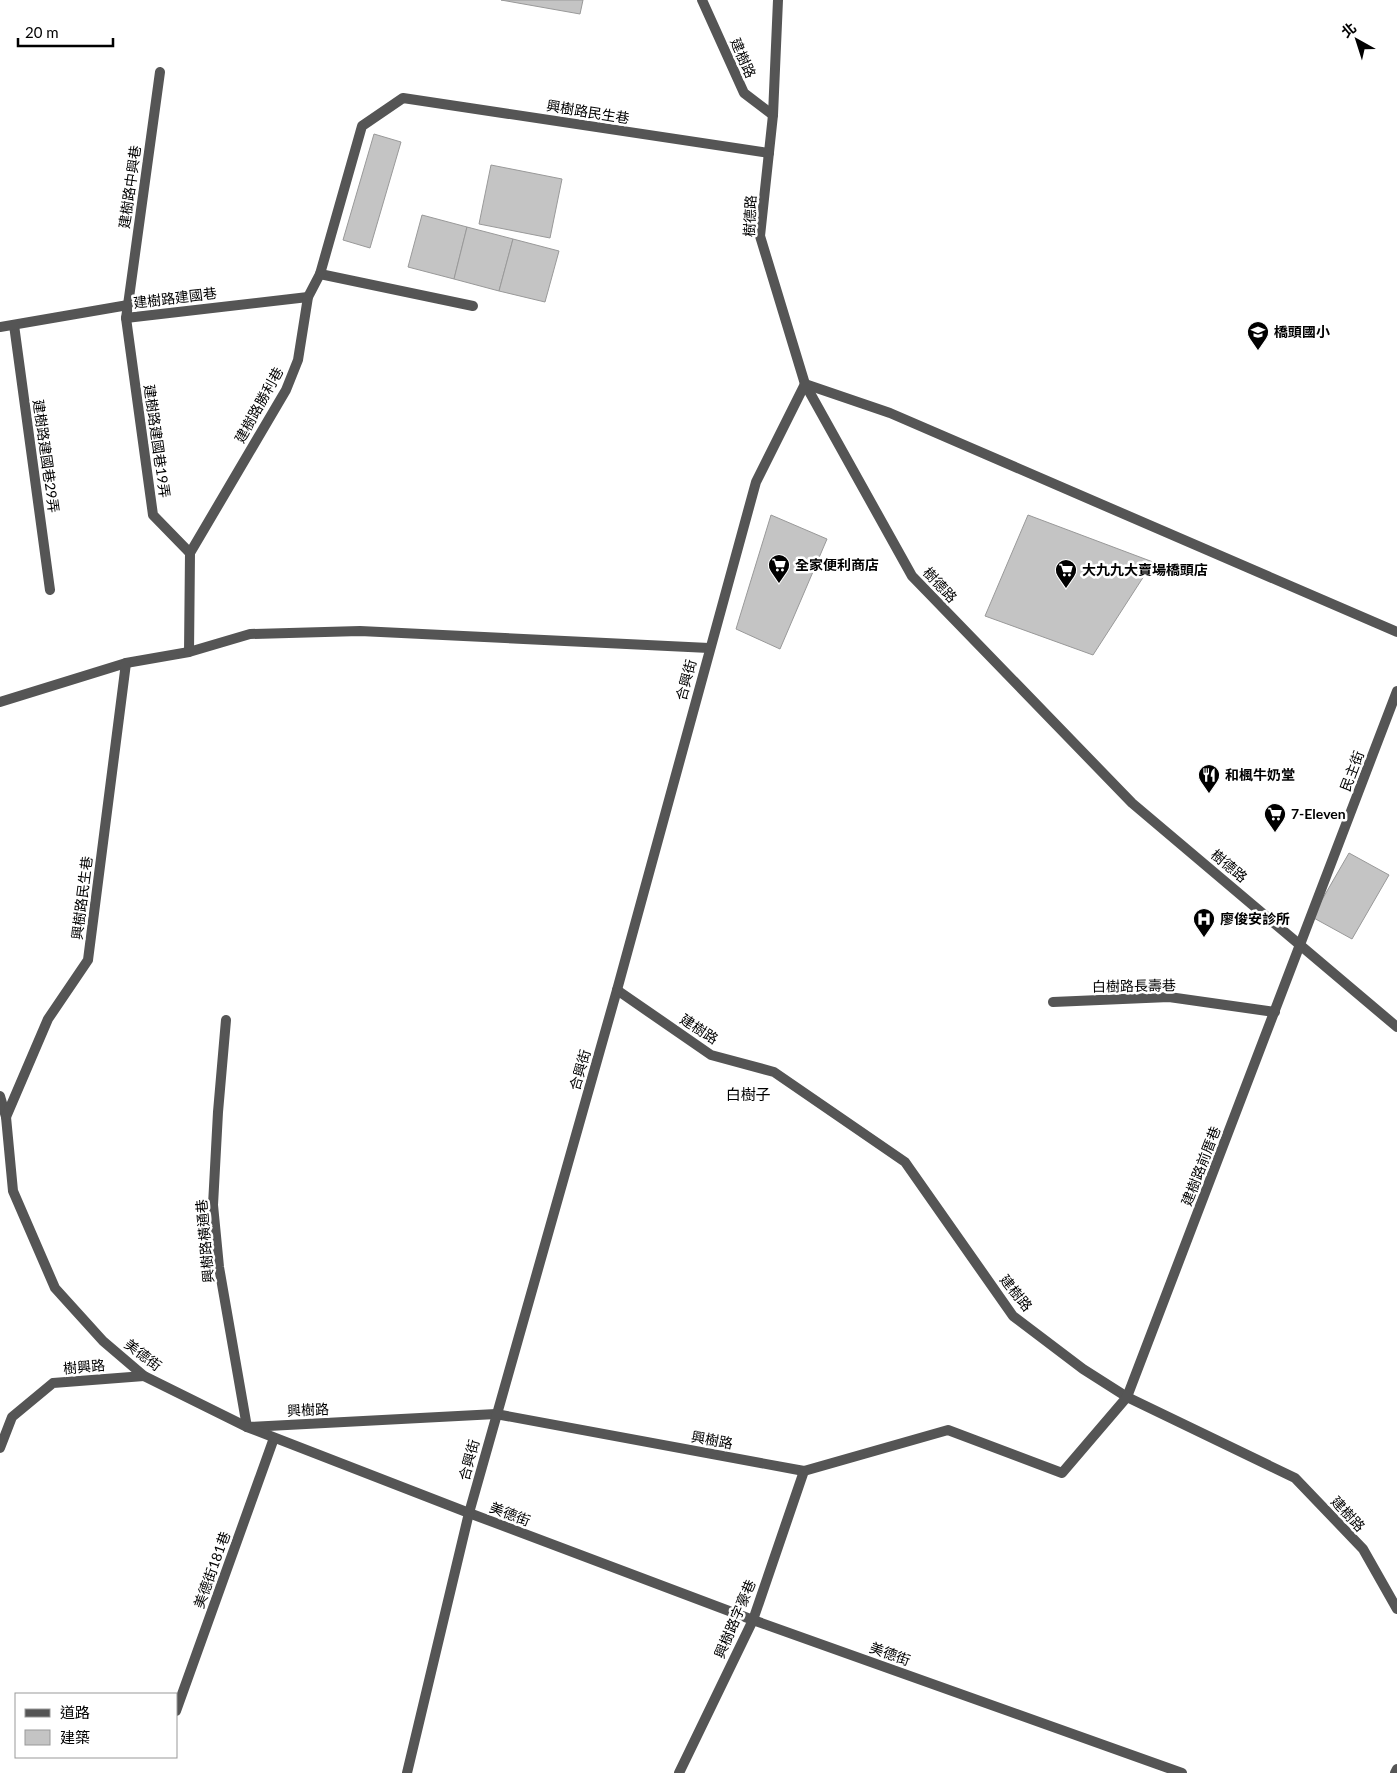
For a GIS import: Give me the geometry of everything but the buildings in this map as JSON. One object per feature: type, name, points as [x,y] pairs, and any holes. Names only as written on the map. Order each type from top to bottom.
[{"type":"street","name":"建樹路","points":[[702,0],[744,94],[774,115]]},
{"type":"street","name":"樹德路","points":[[778,0],[774,115],[760,236],[805,384],[912,576],[1132,803],[1397,1027]]},
{"type":"street","name":"建樹路中興巷","points":[[128,305],[160,72]]},
{"type":"street","name":"興樹路民生巷","points":[[403,98],[769,153]]},
{"type":"street","name":"建樹路勝利巷","points":[[188,652],[190,553],[286,390],[298,360],[308,297],[320,274],[362,126],[403,98]]},
{"type":"street","points":[[320,274],[473,306]]},
{"type":"street","name":"建樹路建國巷","points":[[0,327],[128,305],[126,318],[308,297]]},
{"type":"street","name":"建樹路建國巷19弄","points":[[126,318],[153,515],[190,553]]},
{"type":"street","name":"建樹路建國巷29弄","points":[[14,325],[50,590]]},
{"type":"street","points":[[805,384],[890,413],[1397,632]]},
{"type":"street","name":"合興街","points":[[407,1773],[469,1513],[617,990],[709,648],[756,482],[805,384]]},
{"type":"street","points":[[0,702],[126,663],[188,652],[250,634],[360,631],[709,648]]},
{"type":"street","name":"興樹路民生巷","points":[[6,1117],[48,1019],[88,960],[126,663]]},
{"type":"street","name":"民主街","points":[[1300,944],[1397,691]]},
{"type":"street","name":"建樹路前厝巷","points":[[1127,1398],[1300,944]]},
{"type":"street","name":"建樹路","points":[[617,990],[711,1055],[774,1072],[905,1162],[1012,1316],[1127,1398],[1295,1478],[1362,1549],[1397,1610]]},
{"type":"street","name":"白樹路長壽巷","points":[[1053,1002],[1169,997],[1275,1012]]},
{"type":"street","name":"興樹路橫通巷","points":[[226,1020],[218,1112],[213,1205],[219,1267],[247,1427]]},
{"type":"street","name":"美德街","points":[[0,1096],[6,1117],[13,1191],[55,1288],[103,1341],[144,1376],[247,1427],[469,1513],[753,1620],[1182,1773]]},
{"type":"street","name":"樹興路","points":[[0,1448],[12,1417],[53,1383],[144,1376]]},
{"type":"street","name":"興樹路","points":[[247,1427],[496,1414],[804,1471],[948,1430],[1062,1472],[1127,1398]]},
{"type":"street","name":"美德街181巷","points":[[178,1705],[274,1438]]},
{"type":"street","name":"興樹路字豪巷","points":[[679,1773],[753,1620],[804,1471]]},
{"type":"street","points":[[1395,1773],[1397,1769]]},
{"type":"place","name":"橋頭國小","points":[[1258,351]]},
{"type":"place","name":"全家便利商店","points":[[779,584]]},
{"type":"place","name":"大九九大賣場橋頭店","points":[[1066,589]]},
{"type":"place","name":"和楓牛奶堂","points":[[1209,794]]},
{"type":"place","name":"7-Eleven","points":[[1275,833]]},
{"type":"place","name":"廖俊安診所","points":[[1204,938]]},
{"type":"district","name":"白樹子","points":[[748,1095]]}]
